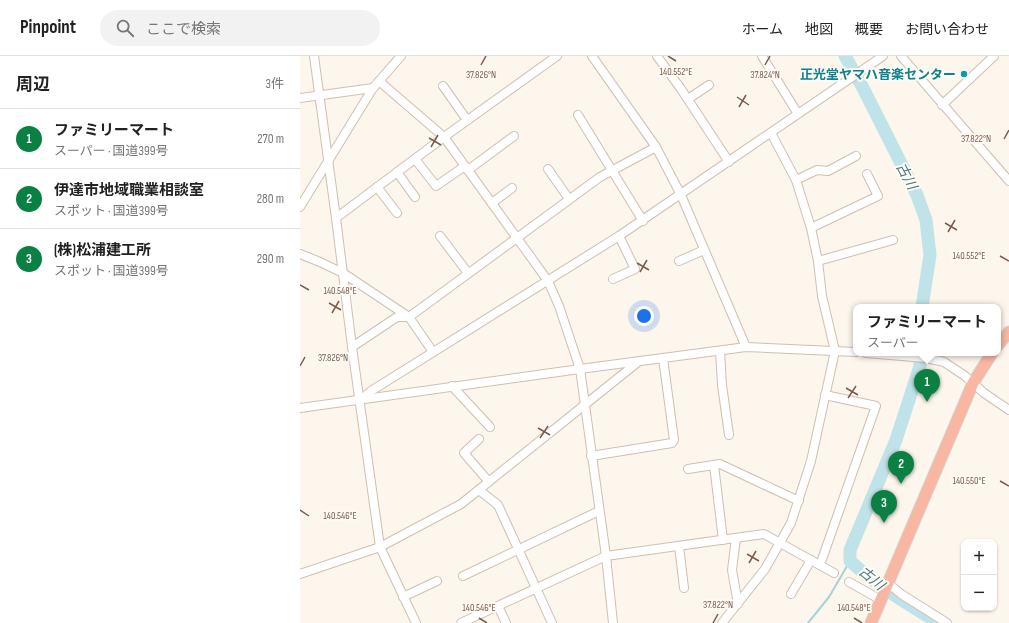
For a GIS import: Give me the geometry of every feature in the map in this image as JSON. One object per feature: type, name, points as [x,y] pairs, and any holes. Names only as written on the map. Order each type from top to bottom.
[{"type":"highway","points":[[1001,341],[1009,332]]},
{"type":"highway","points":[[871,623],[973,383],[990,356]]},
{"type":"street","points":[[314,56],[380,547],[416,623]]},
{"type":"street","points":[[300,207],[373,88],[401,56]]},
{"type":"street","points":[[336,218],[467,120],[557,56]]},
{"type":"street","points":[[592,56],[656,147],[681,195],[746,347]]},
{"type":"street","points":[[657,56],[688,99],[729,162]]},
{"type":"street","points":[[762,56],[798,114]]},
{"type":"street","points":[[360,400],[371,391],[642,221],[883,56]]},
{"type":"street","points":[[901,56],[1009,181]]},
{"type":"street","points":[[942,105],[994,56]]},
{"type":"street","points":[[379,81],[444,137],[548,281],[562,312],[580,369],[606,556],[613,623]]},
{"type":"street","points":[[688,99],[709,85]]},
{"type":"street","points":[[443,86],[467,120]]},
{"type":"street","points":[[300,98],[373,88]]},
{"type":"street","points":[[578,115],[642,221]]},
{"type":"street","points":[[722,623],[765,569],[791,523],[799,501],[810,461],[835,351],[822,296],[812,228],[796,180],[771,132]]},
{"type":"street","points":[[415,159],[436,186],[467,168],[514,136]]},
{"type":"street","points":[[352,347],[397,317],[409,316],[600,177],[656,147]]},
{"type":"street","points":[[796,180],[817,170],[828,171],[856,156]]},
{"type":"street","points":[[548,169],[569,199]]},
{"type":"street","points":[[397,172],[415,197]]},
{"type":"street","points":[[812,228],[878,196],[867,174]]},
{"type":"street","points":[[378,187],[397,212]]},
{"type":"street","points":[[492,203],[512,188]]},
{"type":"street","points":[[440,236],[468,274]]},
{"type":"street","points":[[613,279],[635,269],[619,236]]},
{"type":"street","points":[[818,261],[892,240]]},
{"type":"street","points":[[679,261],[704,250]]},
{"type":"street","points":[[300,254],[343,273],[409,316],[433,352]]},
{"type":"street","points":[[300,408],[746,347],[853,352]]},
{"type":"street","points":[[720,351],[722,385],[729,435]]},
{"type":"street","points":[[907,356],[944,362],[966,376],[984,393],[1009,410]]},
{"type":"street","points":[[591,456],[672,443],[674,440],[663,358]]},
{"type":"street","points":[[300,574],[380,547],[462,504],[639,362]]},
{"type":"street","points":[[452,386],[490,427]]},
{"type":"street","points":[[820,565],[876,406],[825,395]]},
{"type":"street","points":[[479,439],[464,453],[489,482]]},
{"type":"street","points":[[688,469],[720,464],[799,501]]},
{"type":"street","points":[[714,465],[723,540]]},
{"type":"street","points":[[479,490],[498,505],[552,623]]},
{"type":"street","points":[[463,576],[599,511]]},
{"type":"street","points":[[462,623],[606,556],[764,534],[834,573]]},
{"type":"street","points":[[736,538],[732,570],[738,604]]},
{"type":"street","points":[[679,546],[684,588]]},
{"type":"street","points":[[791,594],[811,560]]},
{"type":"street","points":[[403,597],[437,581]]},
{"type":"street","points":[[849,582],[901,594],[947,623]]},
{"type":"street","points":[[498,606],[506,623]]},
{"type":"waterway","name":"古川","points":[[845,56],[862,86],[917,195],[926,220],[930,255],[922,304]]},
{"type":"waterway","name":"古川","points":[[920,356],[920,366],[896,440],[850,550],[850,561],[882,587],[939,623]]},
{"type":"waterway","points":[[808,623],[829,597],[850,561]]},
{"type":"place","name":"正光堂ヤマハ音楽センター","points":[[964,74]]},
{"type":"place","name":"ファミリーマート","points":[[927,402]]},
{"type":"place","name":"伊達市地域職業相談室","points":[[901,484]]},
{"type":"place","name":"(株)松浦建工所","points":[[884,523]]}]
